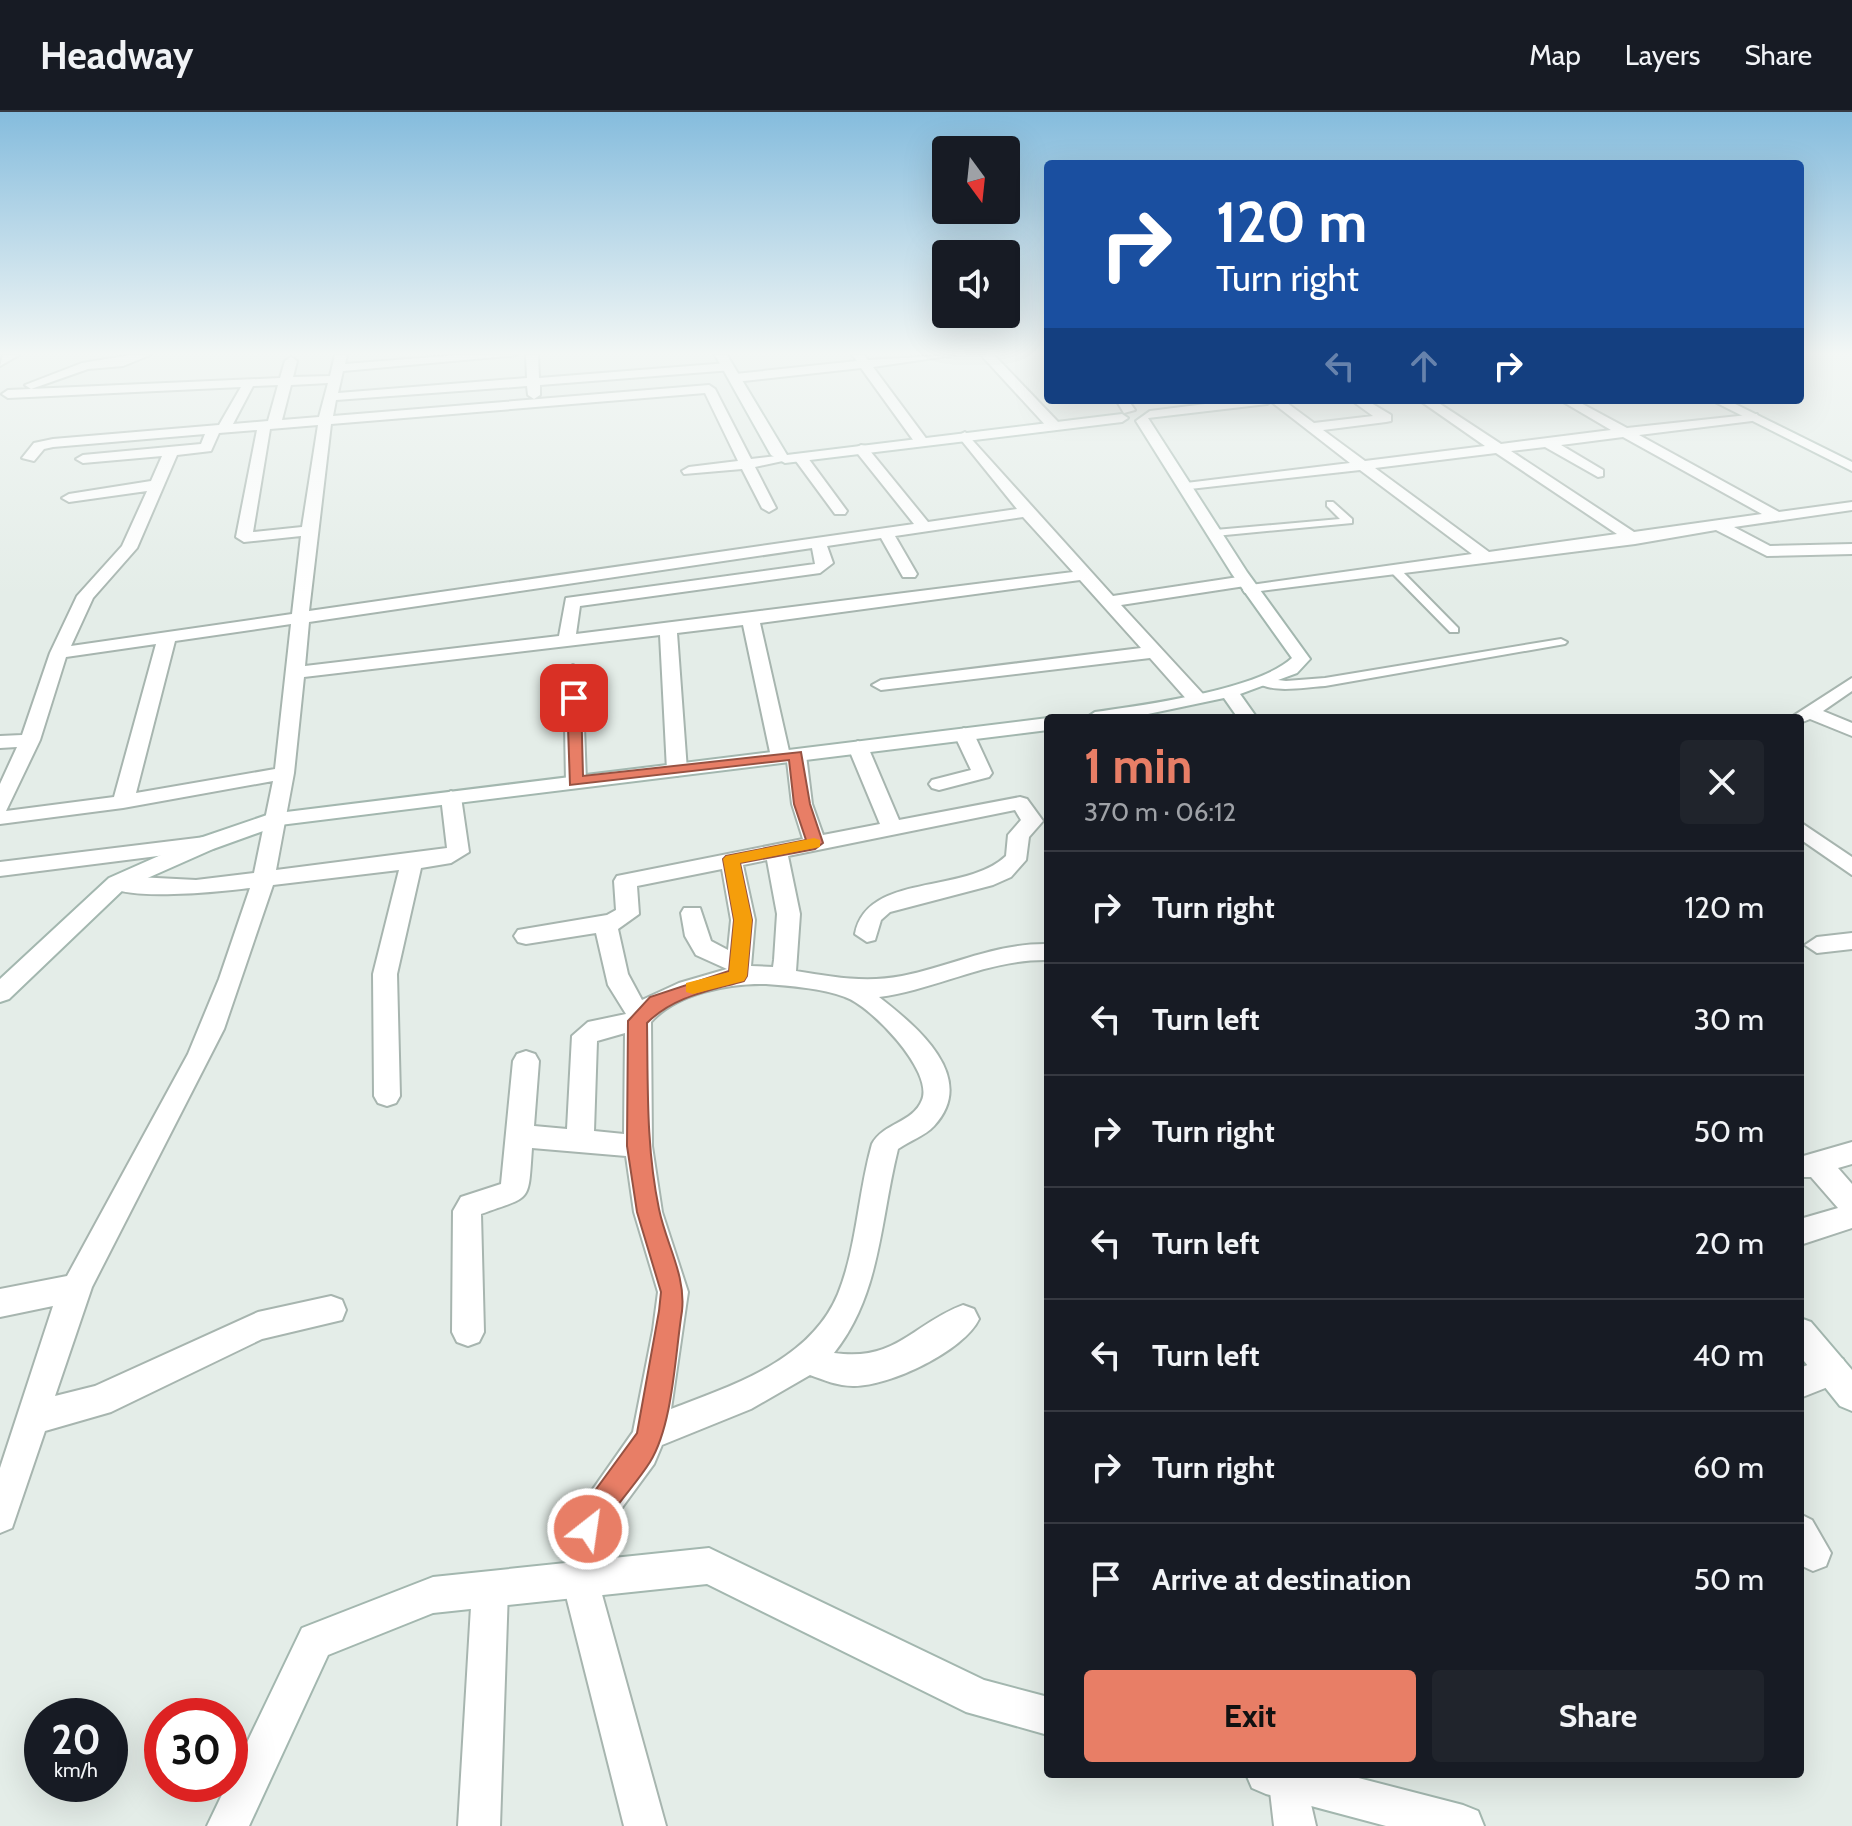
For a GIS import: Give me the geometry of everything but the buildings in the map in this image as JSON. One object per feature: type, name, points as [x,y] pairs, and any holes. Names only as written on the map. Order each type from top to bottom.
[{"type":"street","points":[[29,458],[39,446],[53,443],[155,435]]},
{"type":"street","points":[[83,459],[207,448],[215,435]]},
{"type":"street","points":[[267,435],[244,538],[310,531]]},
{"type":"street","points":[[0,1516],[77,1288],[216,1019],[264,878],[277,819],[298,672],[310,531],[323,435]]},
{"type":"street","points":[[733,435],[769,508]]},
{"type":"street","points":[[767,435],[778,455],[792,458],[840,511]]},
{"type":"street","points":[[917,435],[921,441]]},
{"type":"street","points":[[689,471],[974,435]]},
{"type":"street","points":[[1115,714],[1229,692],[1287,674],[1298,666],[1301,659],[1248,586],[1156,435]]},
{"type":"street","points":[[1324,435],[1484,556]]},
{"type":"street","points":[[1476,435],[1635,539]]},
{"type":"street","points":[[1186,487],[1619,435]]},
{"type":"street","points":[[1629,435],[1778,517]]},
{"type":"street","points":[[1788,435],[1852,467]]},
{"type":"street","points":[[965,436],[1027,512],[1196,698]]},
{"type":"street","points":[[1550,444],[1598,473]]},
{"type":"street","points":[[861,449],[925,528]]},
{"type":"street","points":[[0,806],[30,740],[59,653],[89,590],[129,548],[171,452]]},
{"type":"street","points":[[69,498],[156,485]]},
{"type":"street","points":[[1109,602],[1635,539],[1852,506]]},
{"type":"street","points":[[59,653],[1027,512]]},
{"type":"street","points":[[1721,526],[1760,548],[1776,552],[1852,549]]},
{"type":"street","points":[[886,533],[909,574]]},
{"type":"street","points":[[567,640],[572,602],[820,568],[825,563],[818,543]]},
{"type":"street","points":[[298,672],[1084,575]]},
{"type":"street","points":[[750,617],[815,843]]},
{"type":"street","points":[[668,627],[677,770]]},
{"type":"street","points":[[123,802],[167,637]]},
{"type":"street","points":[[881,685],[1154,652]]},
{"type":"street","points":[[573,670],[576,782]]},
{"type":"street","points":[[1804,714],[1852,683]]},
{"type":"street","points":[[1229,692],[1245,714]]},
{"type":"street","points":[[1804,715],[1852,730]]},
{"type":"street","points":[[0,993],[117,883],[205,844],[277,819],[1044,724]]},
{"type":"street","points":[[939,784],[982,773],[964,734]]},
{"type":"street","points":[[0,742],[30,740]]},
{"type":"street","points":[[858,747],[892,828]]},
{"type":"street","points":[[0,818],[123,802],[284,773]]},
{"type":"street","points":[[117,883],[196,887],[443,858],[458,852],[451,797]]},
{"type":"street","points":[[526,936],[607,923],[628,914],[625,881],[1016,802],[1032,821],[1019,835],[1018,852],[1008,867],[966,885],[884,905],[870,917],[867,934]]},
{"type":"street","points":[[1804,832],[1852,868]]},
{"type":"street","points":[[0,869],[205,844]]},
{"type":"street","points":[[776,851],[791,921],[789,954],[782,978]]},
{"type":"street","points":[[731,859],[743,920],[739,968]]},
{"type":"street","points":[[387,1096],[385,974],[412,861]]},
{"type":"street","points":[[692,913],[700,946],[712,956],[739,968],[855,990],[906,983],[976,958],[1009,952],[1044,952]]},
{"type":"street","points":[[607,923],[619,988],[640,1018],[638,1146],[648,1212],[673,1292],[650,1433],[642,1452],[591,1521],[580,1580],[645,1826]]},
{"type":"street","points":[[1817,945],[1852,941]]},
{"type":"street","points":[[580,1141],[585,1036],[597,1029],[640,1018],[657,1002],[739,968]]},
{"type":"street","points":[[650,1433],[771,1382],[810,1360],[837,1332],[853,1293],[886,1144],[929,1114],[939,1089],[937,1073],[920,1048],[855,990]]},
{"type":"street","points":[[468,1332],[467,1211],[475,1203],[514,1191],[526,1061]]},
{"type":"street","points":[[520,1136],[638,1146]]},
{"type":"street","points":[[1808,1166],[1852,1153]]},
{"type":"street","points":[[1808,1166],[1852,1204]]},
{"type":"street","points":[[1804,1231],[1852,1216]]},
{"type":"street","points":[[0,1303],[77,1288]]},
{"type":"street","points":[[32,1418],[99,1401],[258,1326],[331,1310]]},
{"type":"street","points":[[810,1360],[840,1369],[884,1369],[912,1357],[963,1319]]},
{"type":"street","points":[[1804,1337],[1852,1395]]},
{"type":"street","points":[[1804,1381],[1832,1370]]},
{"type":"street","points":[[228,1826],[315,1641],[433,1595],[709,1566],[980,1698],[1044,1715]]},
{"type":"street","points":[[479,1826],[490,1590]]},
{"type":"street","points":[[1276,1778],[1295,1826]]},
{"type":"street","points":[[1280,1778],[1463,1826]]},
{"type":"lane","points":[[1215,533],[1348,521],[1330,504]]},
{"type":"lane","points":[[1394,569],[1454,630]]},
{"type":"lane","points":[[1262,682],[1286,685],[1325,682],[1561,642]]},
{"type":"slow traffic","points":[[693,987],[738,976],[743,920],[731,859],[814,844]]},
{"type":"route","points":[[574,698],[576,782],[796,755],[802,804],[815,843],[731,859],[743,920],[738,976],[690,988],[657,1002],[641,1014],[638,1021],[638,1146],[643,1187],[673,1292],[650,1433],[642,1452],[595,1512],[588,1529]]}]
